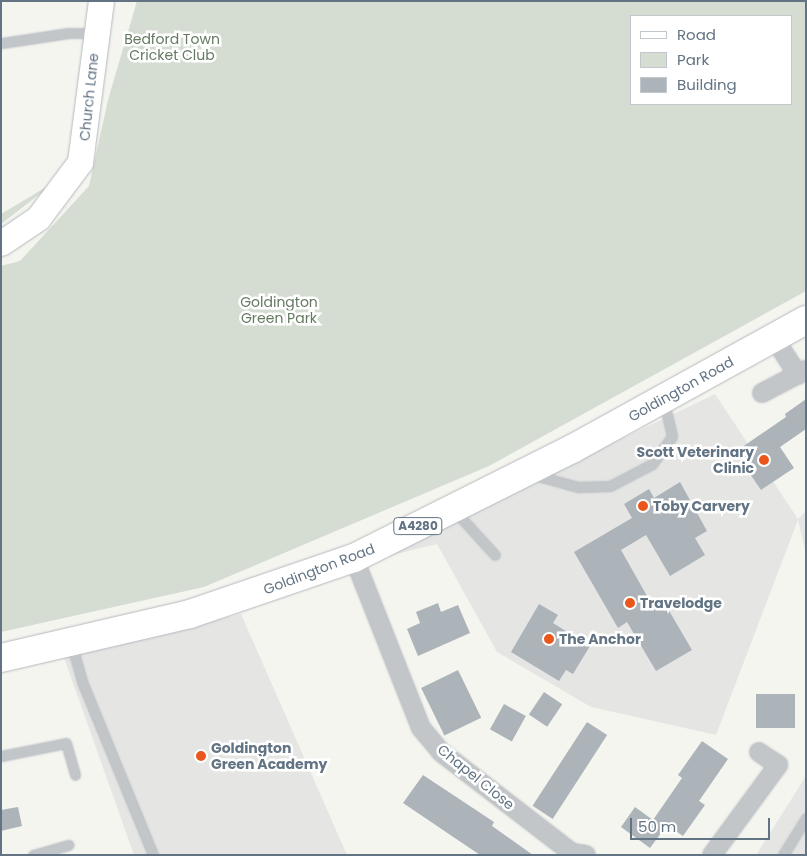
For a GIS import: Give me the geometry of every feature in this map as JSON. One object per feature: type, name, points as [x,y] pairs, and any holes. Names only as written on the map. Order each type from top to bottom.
[{"type":"main road","name":"Goldington Road","points":[[1,658],[190,614],[354,558],[527,473],[806,320]]},
{"type":"street","name":"Church Lane","points":[[1,243],[38,218],[64,187],[80,162],[85,143],[101,1]]},
{"type":"street","points":[[762,393],[802,372],[774,338]]},
{"type":"street","name":"Chapel Close","points":[[354,558],[421,728],[442,752],[572,853],[586,855]]},
{"type":"street","points":[[712,855],[778,765],[760,752]]},
{"type":"lane","points":[[2,43],[68,33],[97,33]]},
{"type":"lane","points":[[527,473],[578,487],[610,486],[652,464],[672,436],[664,399]]},
{"type":"lane","points":[[454,509],[495,555]]},
{"type":"lane","points":[[71,643],[83,684],[153,855]]},
{"type":"lane","points":[[1,756],[66,743],[75,775]]},
{"type":"lane","points":[[783,855],[806,818]]},
{"type":"lane","points":[[32,855],[69,845]]},
{"type":"shaded area","points":[[715,394],[798,519],[806,511],[806,554],[798,520],[716,735],[591,707],[497,652],[437,544],[368,561]]},
{"type":"shaded area","name":"Goldington Green Academy","points":[[241,614],[347,855],[134,855],[64,658]]},
{"type":"shaded area","points":[[806,776],[806,855],[756,855]]},
{"type":"green space","name":"Goldington Green Park","points":[[137,1],[806,1],[806,291],[489,466],[204,587],[1,632],[1,266],[20,261],[89,186],[108,100]]},
{"type":"green space","points":[[58,180],[1,224],[1,214]]},
{"type":"building","name":"Scott Veterinary Clinic","points":[[806,399],[806,429],[780,447],[794,468],[761,490],[735,452],[786,417],[785,414]]},
{"type":"building","points":[[680,482],[707,531],[695,538],[705,555],[670,576],[646,535],[621,550],[651,603],[661,597],[692,650],[656,671],[627,622],[618,628],[574,552],[632,518],[624,504],[649,489],[654,498]]},
{"type":"building","points":[[438,603],[441,612],[458,605],[470,633],[418,656],[407,629],[420,623],[416,612]]},
{"type":"building","name":"The Anchor","points":[[539,604],[558,615],[553,623],[590,646],[573,674],[566,670],[559,681],[511,652]]},
{"type":"building","points":[[458,670],[481,718],[444,736],[421,688]]},
{"type":"building","points":[[544,692],[562,704],[547,727],[529,714]]},
{"type":"building","points":[[756,694],[795,694],[795,728],[756,728]]},
{"type":"building","points":[[504,704],[526,716],[512,741],[490,729]]},
{"type":"building","points":[[587,722],[607,735],[553,819],[533,806]]},
{"type":"building","points":[[702,741],[728,759],[699,801],[705,805],[683,836],[667,825],[650,848],[621,827],[635,807],[653,820],[682,778],[678,775]]},
{"type":"building","points":[[423,775],[494,822],[492,826],[533,855],[480,855],[403,803]]},
{"type":"building","points":[[18,807],[22,826],[1,831],[1,810]]},
{"type":"place","name":"Scott Veterinary Clinic","points":[[764,460]]},
{"type":"place","name":"Toby Carvery","points":[[643,506]]},
{"type":"place","name":"Travelodge","points":[[630,603]]},
{"type":"place","name":"The Anchor","points":[[549,639]]},
{"type":"place","name":"Goldington Green Academy","points":[[201,756]]},
{"type":"park label","name":"Bedford Town Cricket Club","points":[[172,48]]}]
